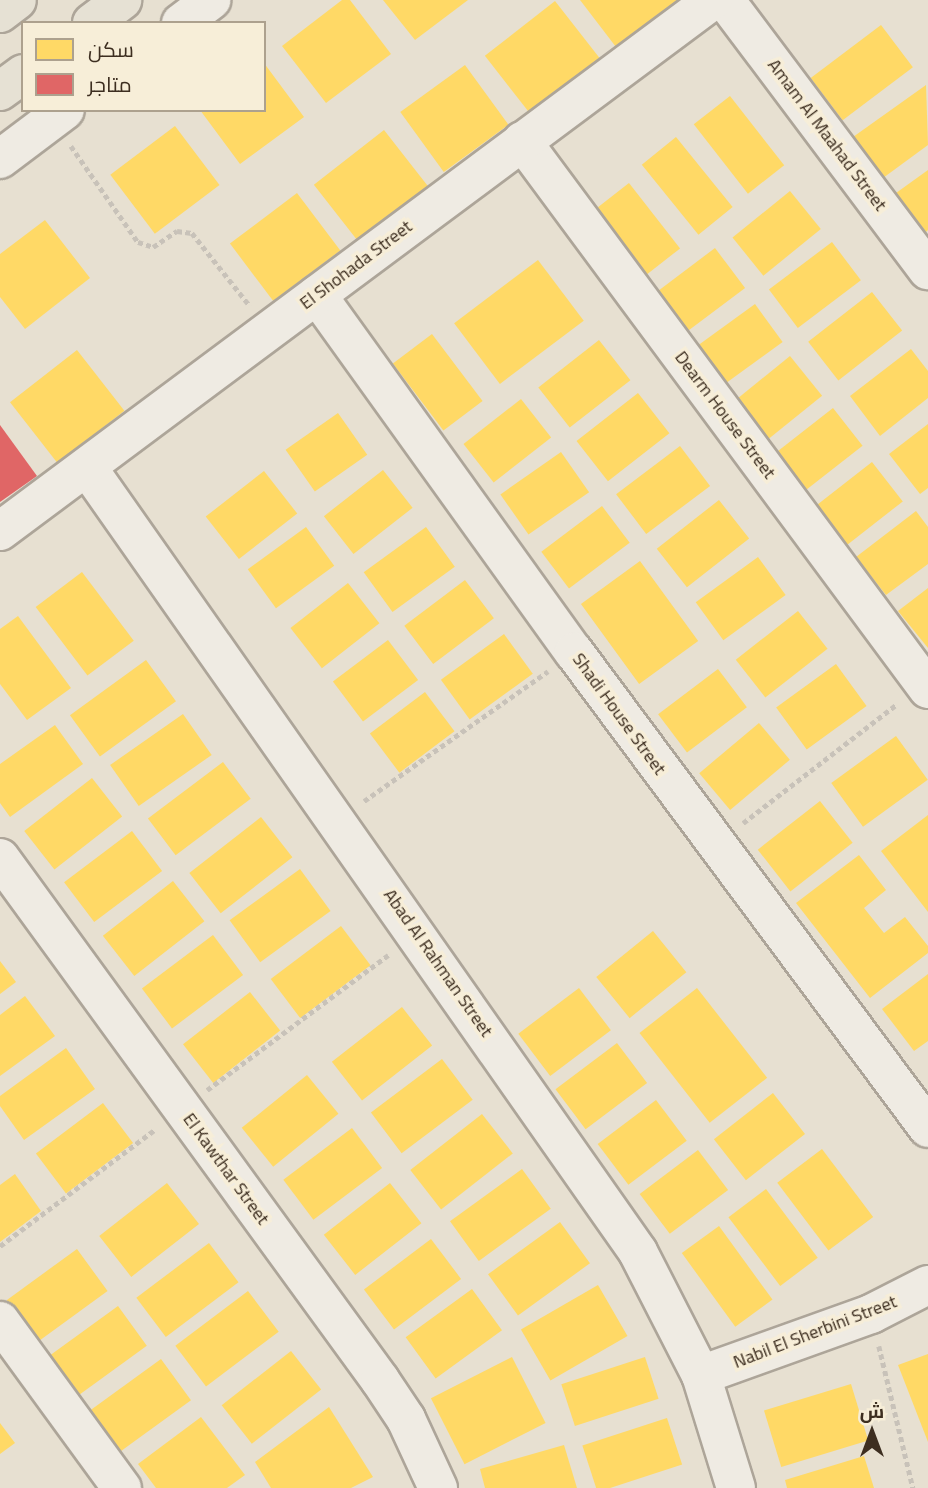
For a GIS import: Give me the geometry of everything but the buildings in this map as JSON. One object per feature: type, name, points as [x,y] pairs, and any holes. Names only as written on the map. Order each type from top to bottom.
[{"type":"main road","points":[[0,13],[17,0]]},
{"type":"main road","points":[[95,21],[122,0]]},
{"type":"main road","points":[[0,91],[21,75]]},
{"type":"street","points":[[184,21],[211,0]]},
{"type":"street","name":"El Shohada Street","points":[[0,531],[713,0]]},
{"type":"street","name":"Amam Al Maahad Street","points":[[725,0],[928,270]]},
{"type":"street","points":[[0,159],[59,115]]},
{"type":"street","name":"Dearm House Street","points":[[522,142],[926,686]]},
{"type":"street","name":"Shadi House Street","points":[[317,295],[574,652],[928,1128]]},
{"type":"street","name":"Abad Al Rahman Street","points":[[87,467],[638,1252],[701,1375],[736,1488]]},
{"type":"street","name":"El Kawthar Street","points":[[0,858],[380,1380],[406,1419],[438,1488]]},
{"type":"street","name":"Nabil El Sherbini Street","points":[[701,1375],[871,1314],[928,1285]]},
{"type":"street","points":[[0,1321],[122,1488]]},
{"type":"path","points":[[59,115],[138,243],[153,247],[177,231],[192,233],[269,330]]},
{"type":"path","points":[[337,820],[574,652]]},
{"type":"path","points":[[716,845],[926,686]]},
{"type":"path","points":[[871,1314],[913,1488]]}]
